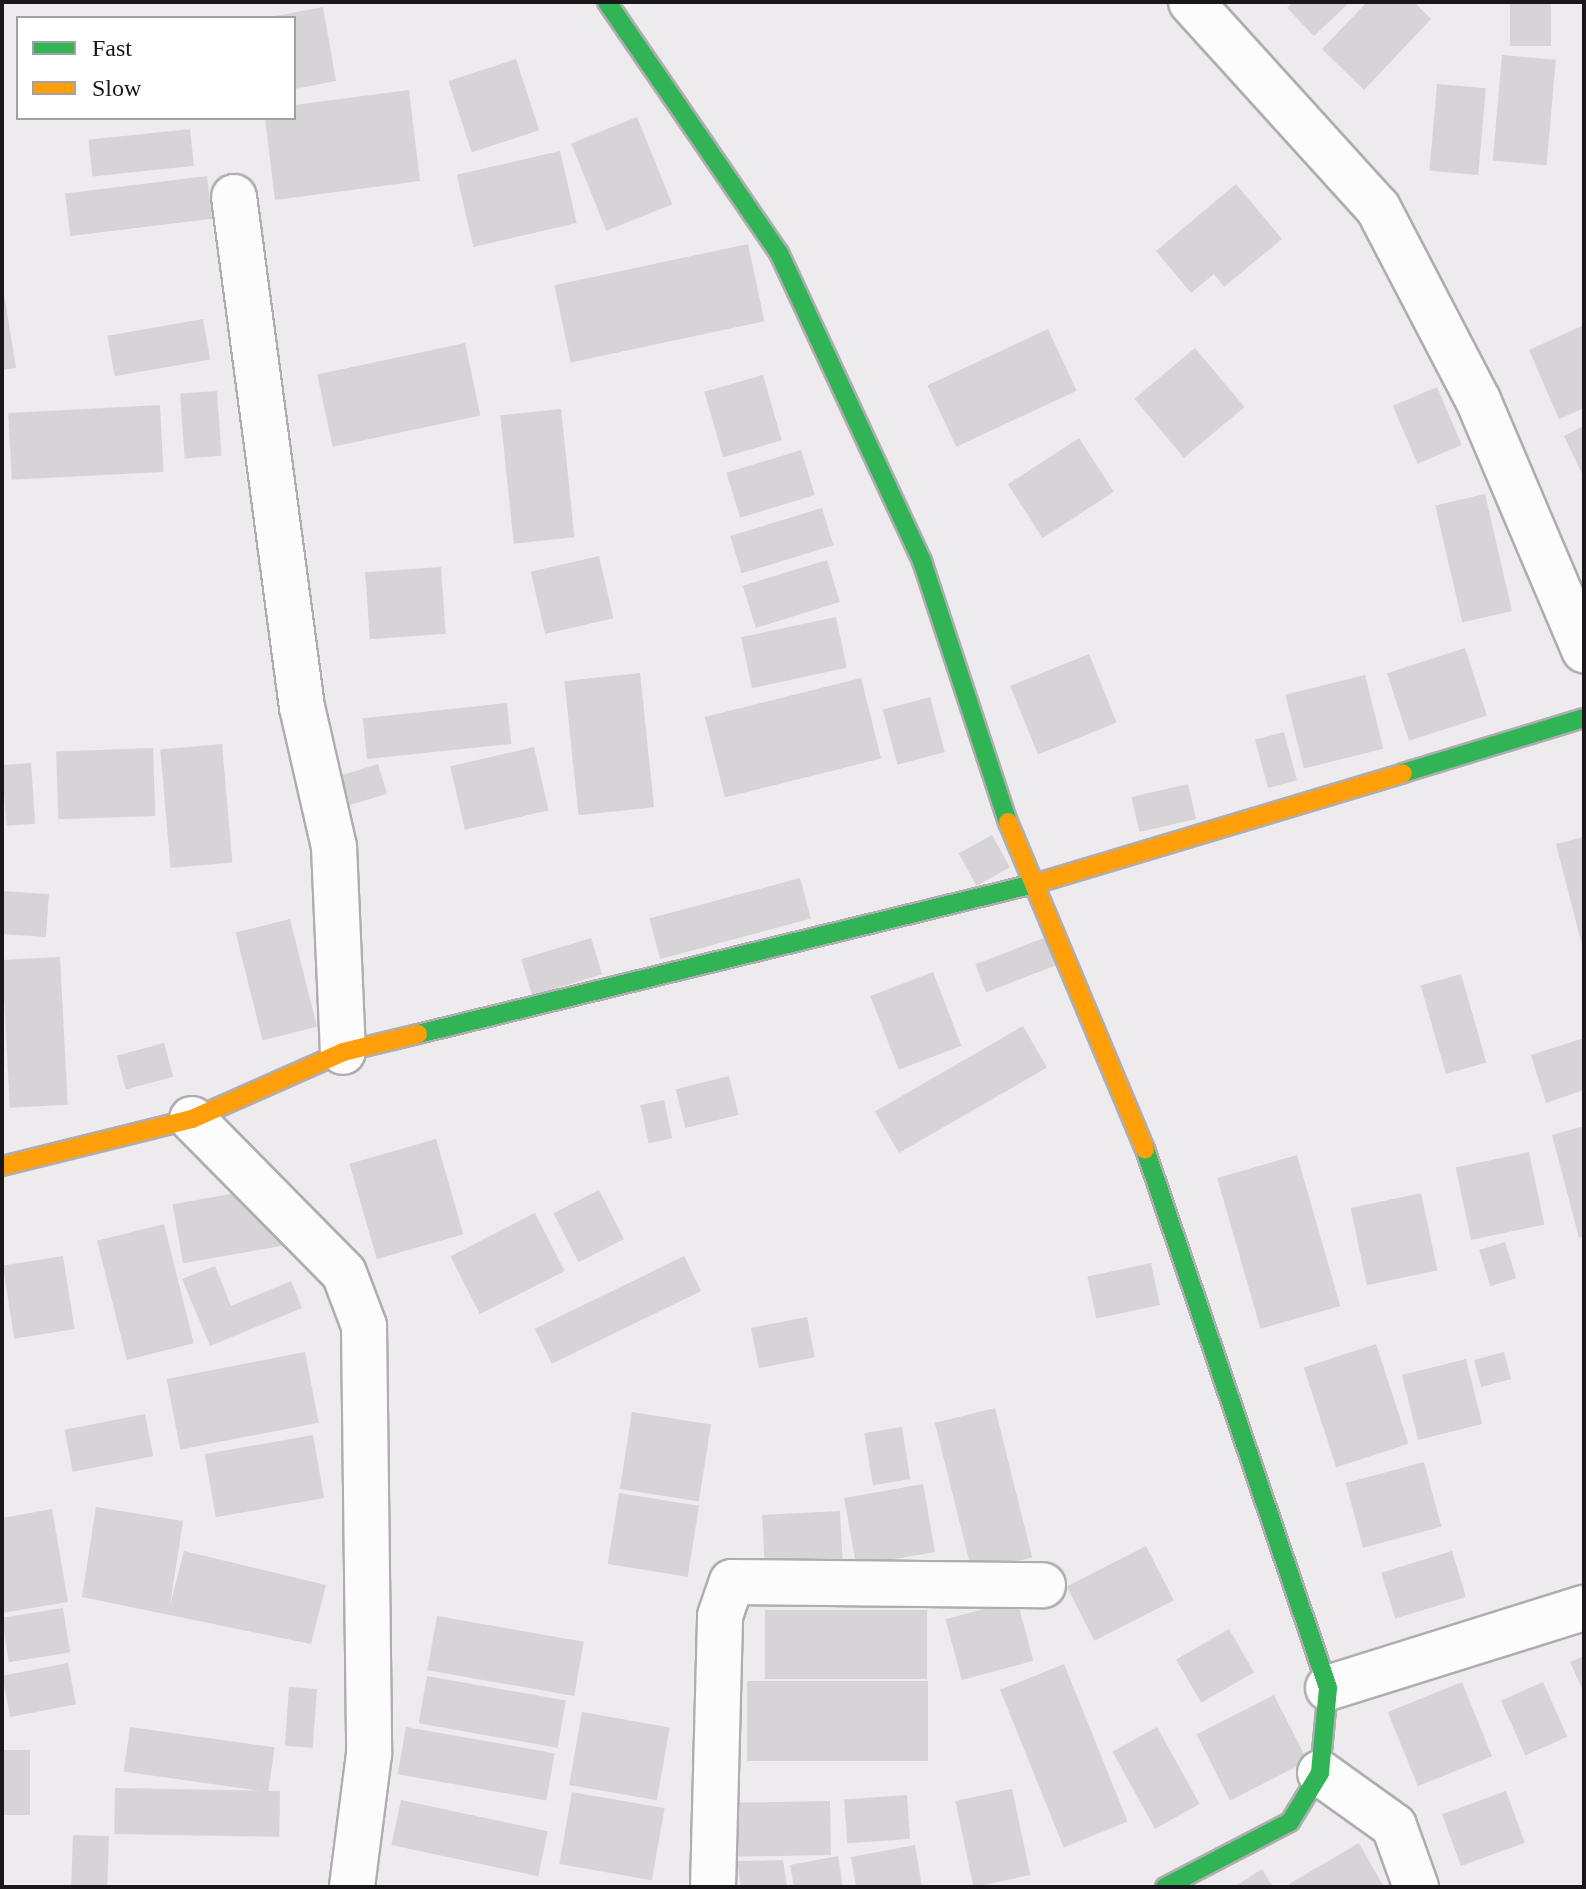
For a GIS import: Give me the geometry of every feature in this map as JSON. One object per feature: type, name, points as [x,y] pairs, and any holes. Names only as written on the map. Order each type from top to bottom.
[{"type":"street","points":[[607,2],[779,253],[922,561],[993,786],[1174,1217],[1328,1688],[1320,1773],[1290,1822],[1165,1887]]},
{"type":"street","points":[[1191,2],[1378,208],[1478,400],[1584,650]]},
{"type":"street","points":[[234,197],[302,707],[334,847],[343,1052]]},
{"type":"street","points":[[2,1166],[192,1119],[343,1052],[1033,884],[1584,718]]},
{"type":"street","points":[[192,1119],[344,1273],[364,1326],[369,1754],[352,1887]]},
{"type":"street","points":[[713,1887],[720,1616],[732,1582],[1043,1585]]},
{"type":"street","points":[[1328,1688],[1584,1608]]},
{"type":"street","points":[[1320,1773],[1394,1826],[1416,1887]]},
{"type":"building","points":[[1293,2],[1350,2],[1314,36],[1287,8]]},
{"type":"building","points":[[1367,2],[1414,2],[1431,19],[1364,90],[1322,49]]},
{"type":"building","points":[[1510,2],[1551,2],[1551,46],[1510,46]]},
{"type":"building","points":[[323,7],[336,81],[296,89],[296,16],[275,16]]},
{"type":"building","points":[[1502,55],[1556,60],[1547,165],[1493,161]]},
{"type":"building","points":[[516,59],[539,130],[472,152],[448,81]]},
{"type":"building","points":[[1437,84],[1486,88],[1478,175],[1429,171]]},
{"type":"building","points":[[409,90],[420,181],[275,200],[265,120],[296,120],[296,105]]},
{"type":"building","points":[[637,117],[672,204],[606,231],[571,144]]},
{"type":"building","points":[[190,129],[194,166],[92,176],[89,140]]},
{"type":"building","points":[[560,151],[577,223],[473,247],[457,175]]},
{"type":"building","points":[[207,176],[212,219],[70,236],[65,193]]},
{"type":"building","points":[[1236,184],[1282,239],[1224,287],[1214,274],[1191,293],[1156,251]]},
{"type":"building","points":[[748,244],[764,321],[571,362],[554,285]]},
{"type":"building","points":[[2,281],[16,368],[2,370]]},
{"type":"building","points":[[203,319],[210,359],[115,376],[107,336]]},
{"type":"building","points":[[1584,325],[1584,408],[1559,419],[1529,350]]},
{"type":"building","points":[[1048,329],[1077,391],[956,447],[927,385]]},
{"type":"building","points":[[465,343],[480,415],[333,447],[317,374]]},
{"type":"building","points":[[1195,348],[1244,407],[1184,458],[1134,399]]},
{"type":"building","points":[[763,375],[782,440],[723,457],[704,392]]},
{"type":"building","points":[[1437,387],[1462,445],[1417,464],[1393,406]]},
{"type":"building","points":[[217,391],[222,456],[185,458],[180,394]]},
{"type":"building","points":[[160,405],[164,472],[12,480],[8,413]]},
{"type":"building","points":[[561,409],[574,537],[514,544],[500,415]]},
{"type":"building","points":[[1584,426],[1584,478],[1564,436]]},
{"type":"building","points":[[1079,438],[1114,492],[1043,538],[1008,484]]},
{"type":"building","points":[[801,450],[815,495],[740,518],[726,473]]},
{"type":"building","points":[[1485,494],[1512,611],[1462,622],[1435,505]]},
{"type":"building","points":[[822,508],[833,545],[742,573],[730,536]]},
{"type":"building","points":[[599,556],[613,618],[545,634],[531,572]]},
{"type":"building","points":[[827,560],[840,602],[756,628],[743,586]]},
{"type":"building","points":[[441,567],[446,634],[370,639],[365,572]]},
{"type":"building","points":[[836,617],[847,668],[752,688],[741,637]]},
{"type":"building","points":[[1465,648],[1487,716],[1409,741],[1387,673]]},
{"type":"building","points":[[1089,654],[1117,723],[1038,754],[1010,686]]},
{"type":"building","points":[[640,673],[654,807],[579,815],[564,681]]},
{"type":"building","points":[[1365,675],[1383,749],[1304,769],[1285,695]]},
{"type":"building","points":[[861,678],[881,759],[725,797],[705,717]]},
{"type":"building","points":[[930,697],[945,752],[897,765],[883,710]]},
{"type":"building","points":[[507,703],[511,744],[367,759],[363,718]]},
{"type":"building","points":[[1284,732],[1297,780],[1268,788],[1255,740]]},
{"type":"building","points":[[222,744],[232,863],[171,868],[160,749]]},
{"type":"building","points":[[534,747],[549,810],[465,830],[450,766]]},
{"type":"building","points":[[153,748],[155,816],[58,819],[56,751]]},
{"type":"building","points":[[31,763],[35,824],[6,826],[2,765]]},
{"type":"building","points":[[378,764],[387,794],[350,805],[341,775]]},
{"type":"building","points":[[1188,784],[1196,819],[1140,832],[1131,797]]},
{"type":"building","points":[[992,835],[1010,867],[977,886],[959,853]]},
{"type":"building","points":[[1584,837],[1584,949],[1583,949],[1556,844]]},
{"type":"building","points":[[800,878],[811,919],[660,959],[649,918]]},
{"type":"building","points":[[4,891],[49,894],[46,937],[2,934]]},
{"type":"building","points":[[290,919],[317,1027],[263,1040],[236,933]]},
{"type":"building","points":[[1049,936],[1060,964],[986,992],[975,964]]},
{"type":"building","points":[[591,938],[602,974],[532,996],[521,959]]},
{"type":"building","points":[[60,957],[68,1105],[10,1108],[2,960]]},
{"type":"building","points":[[933,972],[961,1046],[899,1070],[870,996]]},
{"type":"building","points":[[1461,974],[1486,1062],[1446,1074],[1421,986]]},
{"type":"building","points":[[1023,1026],[1047,1068],[899,1153],[875,1112]]},
{"type":"building","points":[[1584,1038],[1584,1090],[1546,1103],[1531,1055]]},
{"type":"building","points":[[164,1043],[173,1077],[126,1089],[117,1056]]},
{"type":"building","points":[[729,1076],[739,1115],[685,1128],[676,1089]]},
{"type":"building","points":[[664,1100],[672,1138],[649,1143],[641,1105]]},
{"type":"building","points":[[1584,1126],[1584,1236],[1579,1238],[1552,1135]]},
{"type":"building","points":[[436,1139],[463,1234],[377,1259],[349,1164]]},
{"type":"building","points":[[1529,1152],[1544,1224],[1471,1240],[1456,1168]]},
{"type":"building","points":[[1297,1155],[1340,1306],[1260,1329],[1217,1178]]},
{"type":"building","points":[[276,1186],[286,1245],[183,1263],[173,1204]]},
{"type":"building","points":[[599,1190],[624,1239],[579,1262],[554,1213]]},
{"type":"building","points":[[1421,1193],[1437,1270],[1367,1285],[1351,1208]]},
{"type":"building","points":[[535,1213],[565,1271],[480,1314],[450,1256]]},
{"type":"building","points":[[164,1224],[194,1343],[127,1360],[97,1241]]},
{"type":"building","points":[[1505,1242],[1516,1278],[1490,1286],[1479,1250]]},
{"type":"building","points":[[63,1256],[75,1329],[14,1339],[3,1266]]},
{"type":"building","points":[[684,1256],[701,1291],[552,1364],[535,1329]]},
{"type":"building","points":[[1151,1263],[1160,1305],[1096,1319],[1087,1277]]},
{"type":"building","points":[[215,1266],[231,1306],[291,1281],[302,1308],[210,1346],[182,1279]]},
{"type":"building","points":[[807,1317],[815,1357],[759,1368],[751,1328]]},
{"type":"building","points":[[1376,1344],[1408,1444],[1336,1467],[1304,1367]]},
{"type":"building","points":[[305,1352],[319,1423],[180,1450],[167,1379]]},
{"type":"building","points":[[1504,1352],[1511,1379],[1481,1387],[1474,1360]]},
{"type":"building","points":[[1466,1359],[1482,1424],[1418,1440],[1402,1375]]},
{"type":"building","points":[[995,1408],[1032,1557],[972,1572],[935,1423]]},
{"type":"building","points":[[632,1412],[711,1425],[699,1502],[620,1489]]},
{"type":"building","points":[[145,1414],[153,1456],[73,1472],[65,1430]]},
{"type":"building","points":[[902,1427],[910,1479],[873,1485],[864,1433]]},
{"type":"building","points":[[313,1435],[324,1498],[216,1517],[205,1454]]},
{"type":"building","points":[[1424,1462],[1441,1527],[1363,1548],[1346,1483]]},
{"type":"building","points":[[923,1484],[935,1552],[856,1566],[844,1498]]},
{"type":"building","points":[[619,1493],[699,1506],[688,1577],[608,1564]]},
{"type":"building","points":[[96,1507],[183,1521],[170,1605],[184,1551],[326,1585],[311,1644],[82,1597]]},
{"type":"building","points":[[52,1509],[68,1602],[2,1613],[2,1518]]},
{"type":"building","points":[[840,1511],[843,1564],[765,1568],[762,1515]]},
{"type":"building","points":[[1146,1546],[1174,1600],[1094,1641],[1067,1586]]},
{"type":"building","points":[[1452,1551],[1466,1597],[1395,1619],[1381,1573]]},
{"type":"building","points":[[1017,1600],[1033,1661],[962,1680],[946,1619]]},
{"type":"building","points":[[63,1608],[70,1652],[9,1662],[2,1618]]},
{"type":"building","points":[[765,1610],[927,1610],[927,1679],[765,1679]]},
{"type":"building","points":[[437,1616],[584,1642],[574,1696],[427,1670]]},
{"type":"building","points":[[1229,1629],[1254,1672],[1201,1703],[1176,1660]]},
{"type":"building","points":[[1584,1656],[1584,1693],[1570,1662]]},
{"type":"building","points":[[68,1663],[76,1704],[10,1717],[2,1676]]},
{"type":"building","points":[[1064,1664],[1128,1822],[1064,1847],[1000,1690]]},
{"type":"building","points":[[427,1676],[566,1700],[558,1748],[419,1723]]},
{"type":"building","points":[[747,1681],[928,1681],[928,1761],[747,1761]]},
{"type":"building","points":[[1462,1682],[1492,1756],[1418,1786],[1388,1712]]},
{"type":"building","points":[[1543,1682],[1567,1737],[1525,1756],[1501,1701]]},
{"type":"building","points":[[289,1687],[317,1689],[313,1748],[285,1746]]},
{"type":"building","points":[[1274,1695],[1308,1761],[1230,1800],[1196,1734]]},
{"type":"building","points":[[582,1712],[670,1727],[657,1800],[569,1785]]},
{"type":"building","points":[[130,1727],[275,1747],[268,1792],[124,1772]]},
{"type":"building","points":[[406,1727],[555,1753],[546,1800],[398,1774]]},
{"type":"building","points":[[1157,1727],[1200,1804],[1155,1829],[1112,1752]]},
{"type":"building","points":[[2,1750],[30,1750],[30,1815],[2,1815]]},
{"type":"building","points":[[115,1788],[280,1791],[279,1837],[114,1834]]},
{"type":"building","points":[[1012,1789],[1030,1875],[974,1887],[955,1801]]},
{"type":"building","points":[[1506,1791],[1525,1843],[1461,1866],[1442,1814]]},
{"type":"building","points":[[572,1792],[665,1808],[652,1880],[559,1864]]},
{"type":"building","points":[[907,1795],[910,1839],[847,1843],[844,1799]]},
{"type":"building","points":[[401,1800],[548,1831],[538,1876],[391,1845]]},
{"type":"building","points":[[830,1801],[831,1855],[738,1857],[737,1803]]},
{"type":"building","points":[[73,1835],[109,1836],[107,1887],[71,1887]]},
{"type":"building","points":[[1359,1843],[1384,1887],[1290,1887],[1289,1884]]},
{"type":"building","points":[[915,1845],[922,1887],[856,1887],[851,1857]]},
{"type":"building","points":[[838,1856],[843,1887],[794,1887],[790,1865]]},
{"type":"building","points":[[783,1860],[787,1887],[741,1887],[737,1861]]},
{"type":"building","points":[[1262,1869],[1273,1887],[1234,1887]]},
{"type":"traffic: fast","points":[[607,2],[779,253],[922,561],[1008,822]]},
{"type":"traffic: fast","points":[[1403,773],[1584,718]]},
{"type":"traffic: fast","points":[[418,1034],[1034,884]]},
{"type":"traffic: fast","points":[[1145,1149],[1328,1688],[1320,1773],[1290,1822],[1165,1887]]},
{"type":"traffic: slow","points":[[1034,884],[1403,773]]},
{"type":"traffic: slow","points":[[1008,822],[1145,1149]]},
{"type":"traffic: slow","points":[[2,1166],[192,1119],[343,1052],[418,1034]]}]
